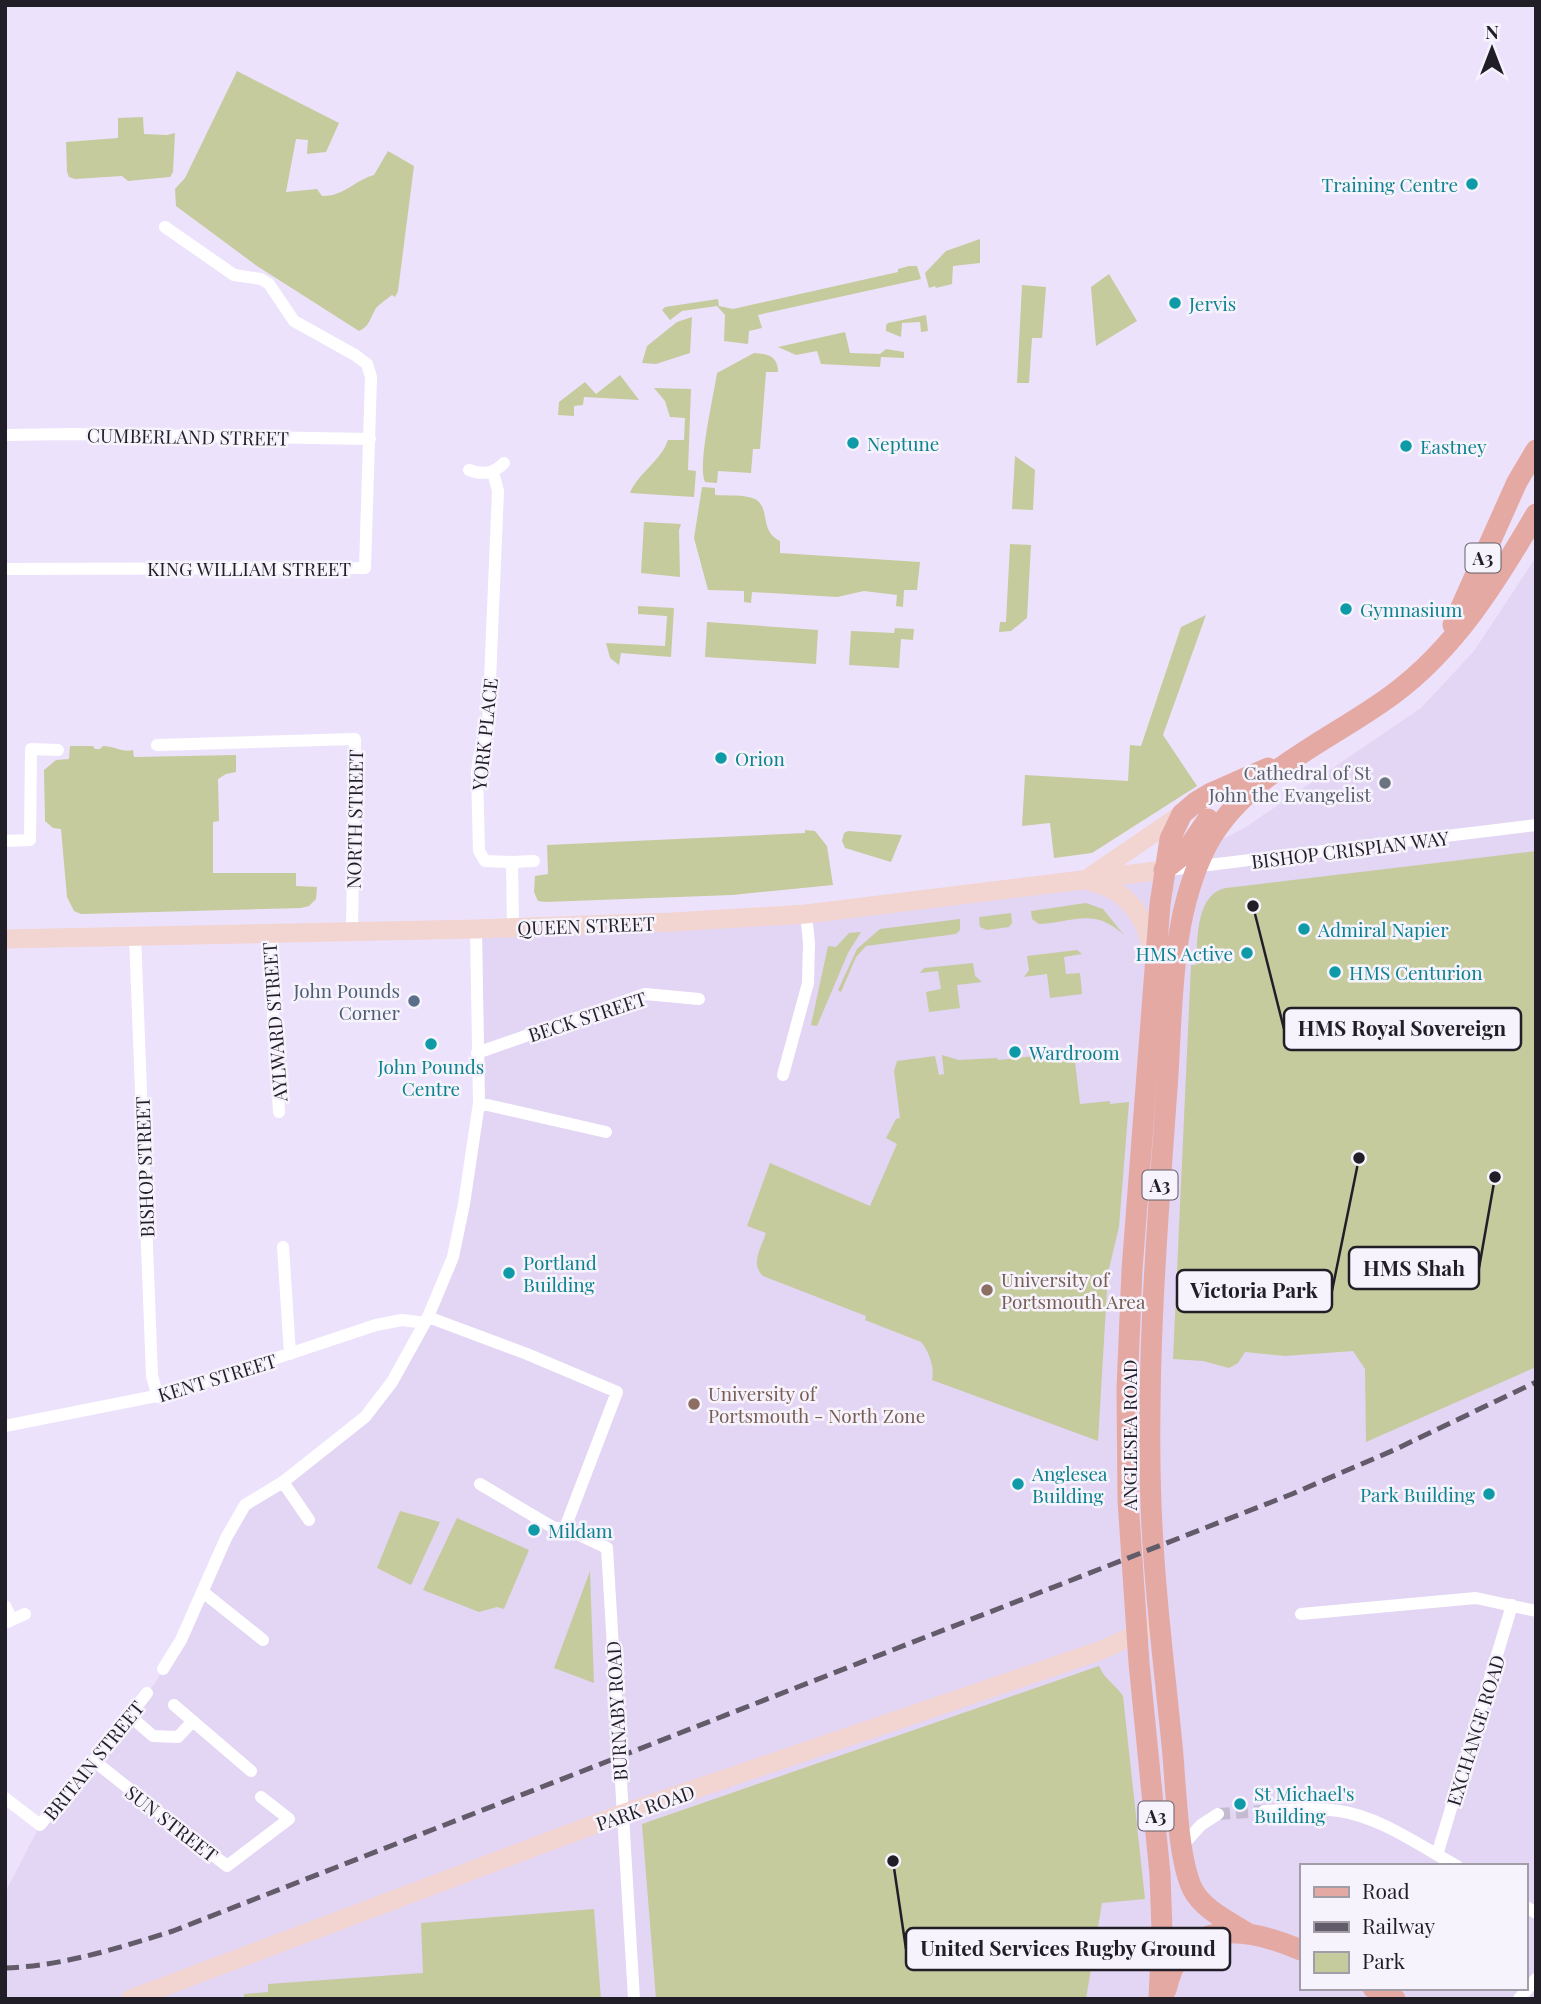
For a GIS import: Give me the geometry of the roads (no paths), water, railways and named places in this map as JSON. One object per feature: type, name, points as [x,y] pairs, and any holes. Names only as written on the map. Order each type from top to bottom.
[{"type":"main road","name":"A3","points":[[1443,649],[1532,458]]},
{"type":"main road","name":"A3","points":[[1196,867],[1219,826],[1240,801],[1302,754],[1394,694],[1443,649],[1484,598],[1536,514]]},
{"type":"main road","points":[[1518,545],[1536,531]]},
{"type":"main road","name":"A3","points":[[1164,870],[1170,839],[1182,814],[1196,802],[1302,754]]},
{"type":"main road","name":"A3","points":[[1164,870],[1184,854],[1211,815],[1260,785]]},
{"type":"main road","name":"ANGLESEA ROAD","points":[[1196,867],[1177,943],[1152,1309],[1151,1507],[1182,1846],[1188,1878],[1195,1894],[1210,1909],[1247,1933]]},
{"type":"main road","name":"ANGLESEA ROAD","points":[[1158,1999],[1162,1931],[1160,1874],[1128,1500],[1127,1389],[1132,1270],[1164,870]]},
{"type":"main road","name":"A3","points":[[1164,1999],[1176,1961],[1182,1952],[1214,1934],[1247,1933],[1300,1950]]},
{"type":"main road","points":[[1376,1990],[1395,1999]]},
{"type":"street","points":[[164,227],[234,275],[261,279],[269,284],[299,325],[343,346],[367,364],[372,377],[370,439]]},
{"type":"street","name":"CUMBERLAND STREET","points":[[5,435],[71,433],[370,439]]},
{"type":"street","name":"KING WILLIAM STREET","points":[[5,569],[365,568],[370,439]]},
{"type":"street","name":"YORK PLACE","points":[[469,470],[482,474],[498,467],[488,723],[477,767],[479,851],[485,861],[512,862]]},
{"type":"street","name":"NORTH STREET","points":[[157,745],[355,739],[352,930]]},
{"type":"street","points":[[5,841],[30,840],[32,750],[58,750]]},
{"type":"street","points":[[1080,880],[1100,871],[1182,814]]},
{"type":"street","name":"BISHOP CRISPIAN WAY","points":[[1164,870],[1536,825]]},
{"type":"street","points":[[513,927],[512,862],[534,861]]},
{"type":"street","name":"QUEEN STREET","points":[[5,939],[673,922],[806,914],[1164,870]]},
{"type":"street","points":[[1080,880],[1113,889],[1132,904],[1149,936],[1155,969]]},
{"type":"street","points":[[783,1075],[808,983],[809,943],[806,914]]},
{"type":"street","points":[[163,1669],[181,1640],[226,1538],[245,1505],[283,1482],[365,1417],[392,1382],[426,1320],[453,1257],[479,1103],[476,929]]},
{"type":"street","name":"AYLWARD STREET","points":[[268,932],[279,1112]]},
{"type":"street","name":"BISHOP STREET","points":[[135,936],[152,1376],[158,1397]]},
{"type":"street","name":"BECK STREET","points":[[477,1053],[645,994],[699,999]]},
{"type":"street","points":[[479,1103],[606,1132]]},
{"type":"street","points":[[284,1247],[290,1354]]},
{"type":"street","name":"KENT STREET","points":[[5,1426],[158,1397],[376,1325],[402,1320],[426,1320],[527,1354],[617,1392],[565,1528]]},
{"type":"street","points":[[283,1482],[309,1520]]},
{"type":"street","points":[[480,1484],[554,1528],[565,1528]]},
{"type":"street","name":"BURNABY ROAD","points":[[565,1528],[607,1548],[634,1999]]},
{"type":"street","points":[[202,1592],[262,1640]]},
{"type":"street","points":[[1301,1614],[1476,1598],[1536,1611]]},
{"type":"street","name":"EXCHANGE ROAD","points":[[1437,1855],[1512,1605]]},
{"type":"street","points":[[5,1606],[8,1621],[25,1614]]},
{"type":"street","name":"PARK ROAD","points":[[131,1999],[622,1814],[1086,1655],[1160,1623]]},
{"type":"street","name":"BRITAIN STREET","points":[[5,1798],[40,1825],[147,1693]]},
{"type":"street","points":[[174,1705],[251,1771]]},
{"type":"street","points":[[130,1716],[153,1736],[178,1737],[192,1722]]},
{"type":"street","name":"SUN STREET","points":[[94,1761],[227,1866],[289,1819],[261,1797]]},
{"type":"street","points":[[1264,1811],[1313,1809],[1367,1817],[1453,1864]]},
{"type":"street","points":[[1182,1846],[1201,1825],[1219,1814]]},
{"type":"water","points":[[1306,1022],[1316,1026],[1320,1036],[1316,1046],[1306,1050],[1296,1046],[1292,1036],[1296,1026]]},
{"type":"tunnel","points":[[1218,1814],[1264,1811]]},
{"type":"railway","points":[[5,1968],[69,1960],[173,1931],[1292,1494],[1394,1450],[1536,1382]]},
{"type":"place","name":"Training Centre","points":[[1472,184]]},
{"type":"place","name":"Jervis","points":[[1175,303]]},
{"type":"place","name":"Neptune","points":[[853,443]]},
{"type":"place","name":"Eastney","points":[[1406,446]]},
{"type":"place","name":"Gymnasium","points":[[1346,609]]},
{"type":"place","name":"Orion","points":[[721,758]]},
{"type":"place","name":"Cathedral of St John the Evangelist","points":[[1385,783]]},
{"type":"place","name":"HMS Royal Sovereign","points":[[1253,906]]},
{"type":"place","name":"Admiral Napier","points":[[1304,929]]},
{"type":"place","name":"HMS Active","points":[[1247,953]]},
{"type":"place","name":"HMS Centurion","points":[[1335,972]]},
{"type":"place","name":"John Pounds Corner","points":[[414,1001]]},
{"type":"place","name":"John Pounds Centre","points":[[431,1044]]},
{"type":"place","name":"Wardroom","points":[[1015,1052]]},
{"type":"place","name":"Victoria Park","points":[[1359,1158]]},
{"type":"place","name":"HMS Shah","points":[[1495,1177]]},
{"type":"place","name":"Portland Building","points":[[509,1273]]},
{"type":"place","name":"University of Portsmouth Area","points":[[987,1290]]},
{"type":"place","name":"University of Portsmouth - North Zone","points":[[694,1404]]},
{"type":"place","name":"Anglesea Building","points":[[1018,1484]]},
{"type":"place","name":"Park Building","points":[[1489,1494]]},
{"type":"place","name":"Mildam","points":[[534,1530]]},
{"type":"place","name":"St Michael's Building","points":[[1240,1804]]},
{"type":"place","name":"United Services Rugby Ground","points":[[893,1861]]}]
